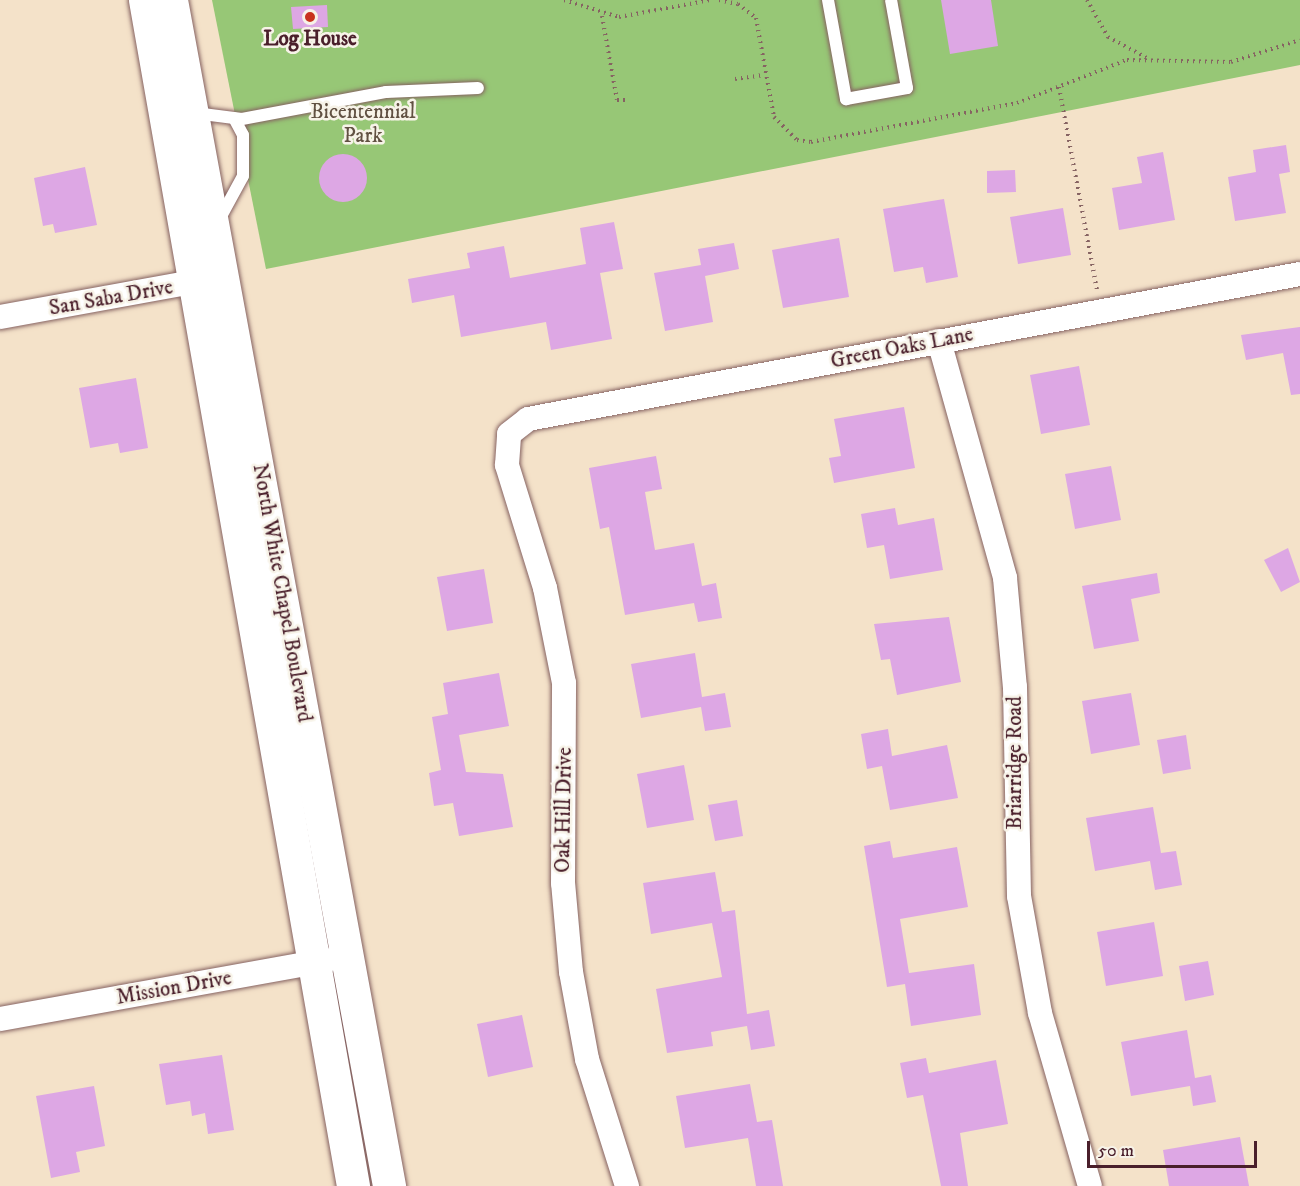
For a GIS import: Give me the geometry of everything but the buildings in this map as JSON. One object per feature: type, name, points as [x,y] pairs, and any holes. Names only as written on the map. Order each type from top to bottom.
[{"type":"main road","name":"North White Chapel Boulevard","points":[[145,0],[209,279],[347,956],[389,1186]]},
{"type":"main road","name":"North White Chapel Boulevard","points":[[171,0],[212,231],[209,279],[314,963],[353,1186]]},
{"type":"street","name":"Green Oaks Lane","points":[[509,434],[528,419],[1300,274]]},
{"type":"street","name":"San Saba Drive","points":[[0,317],[209,279]]},
{"type":"street","name":"Briarridge Road","points":[[939,341],[1005,578],[1015,687],[1019,896],[1040,1013],[1090,1186]]},
{"type":"street","name":"Oak Hill Drive","points":[[509,434],[507,465],[545,588],[564,683],[563,883],[571,972],[587,1059],[627,1186]]},
{"type":"street","name":"Mission Drive","points":[[0,1019],[347,956]]},
{"type":"lane","points":[[828,0],[846,99],[907,88],[891,0]]},
{"type":"lane","points":[[191,113],[234,118],[386,92],[478,88]]},
{"type":"lane","points":[[212,231],[243,176],[243,135],[234,118]]},
{"type":"path","points":[[564,0],[602,16],[711,0]]},
{"type":"path","points":[[1087,0],[1108,37],[1153,61],[1231,62],[1300,40]]},
{"type":"path","points":[[602,16],[617,100],[626,100]]},
{"type":"path","points":[[735,79],[764,75]]},
{"type":"path","points":[[1059,87],[1101,312]]},
{"type":"green space","name":"Bicentennial Park","points":[[212,0],[1300,0],[1300,65],[266,269]]},
{"type":"place","name":"Log House","points":[[310,17]]}]
